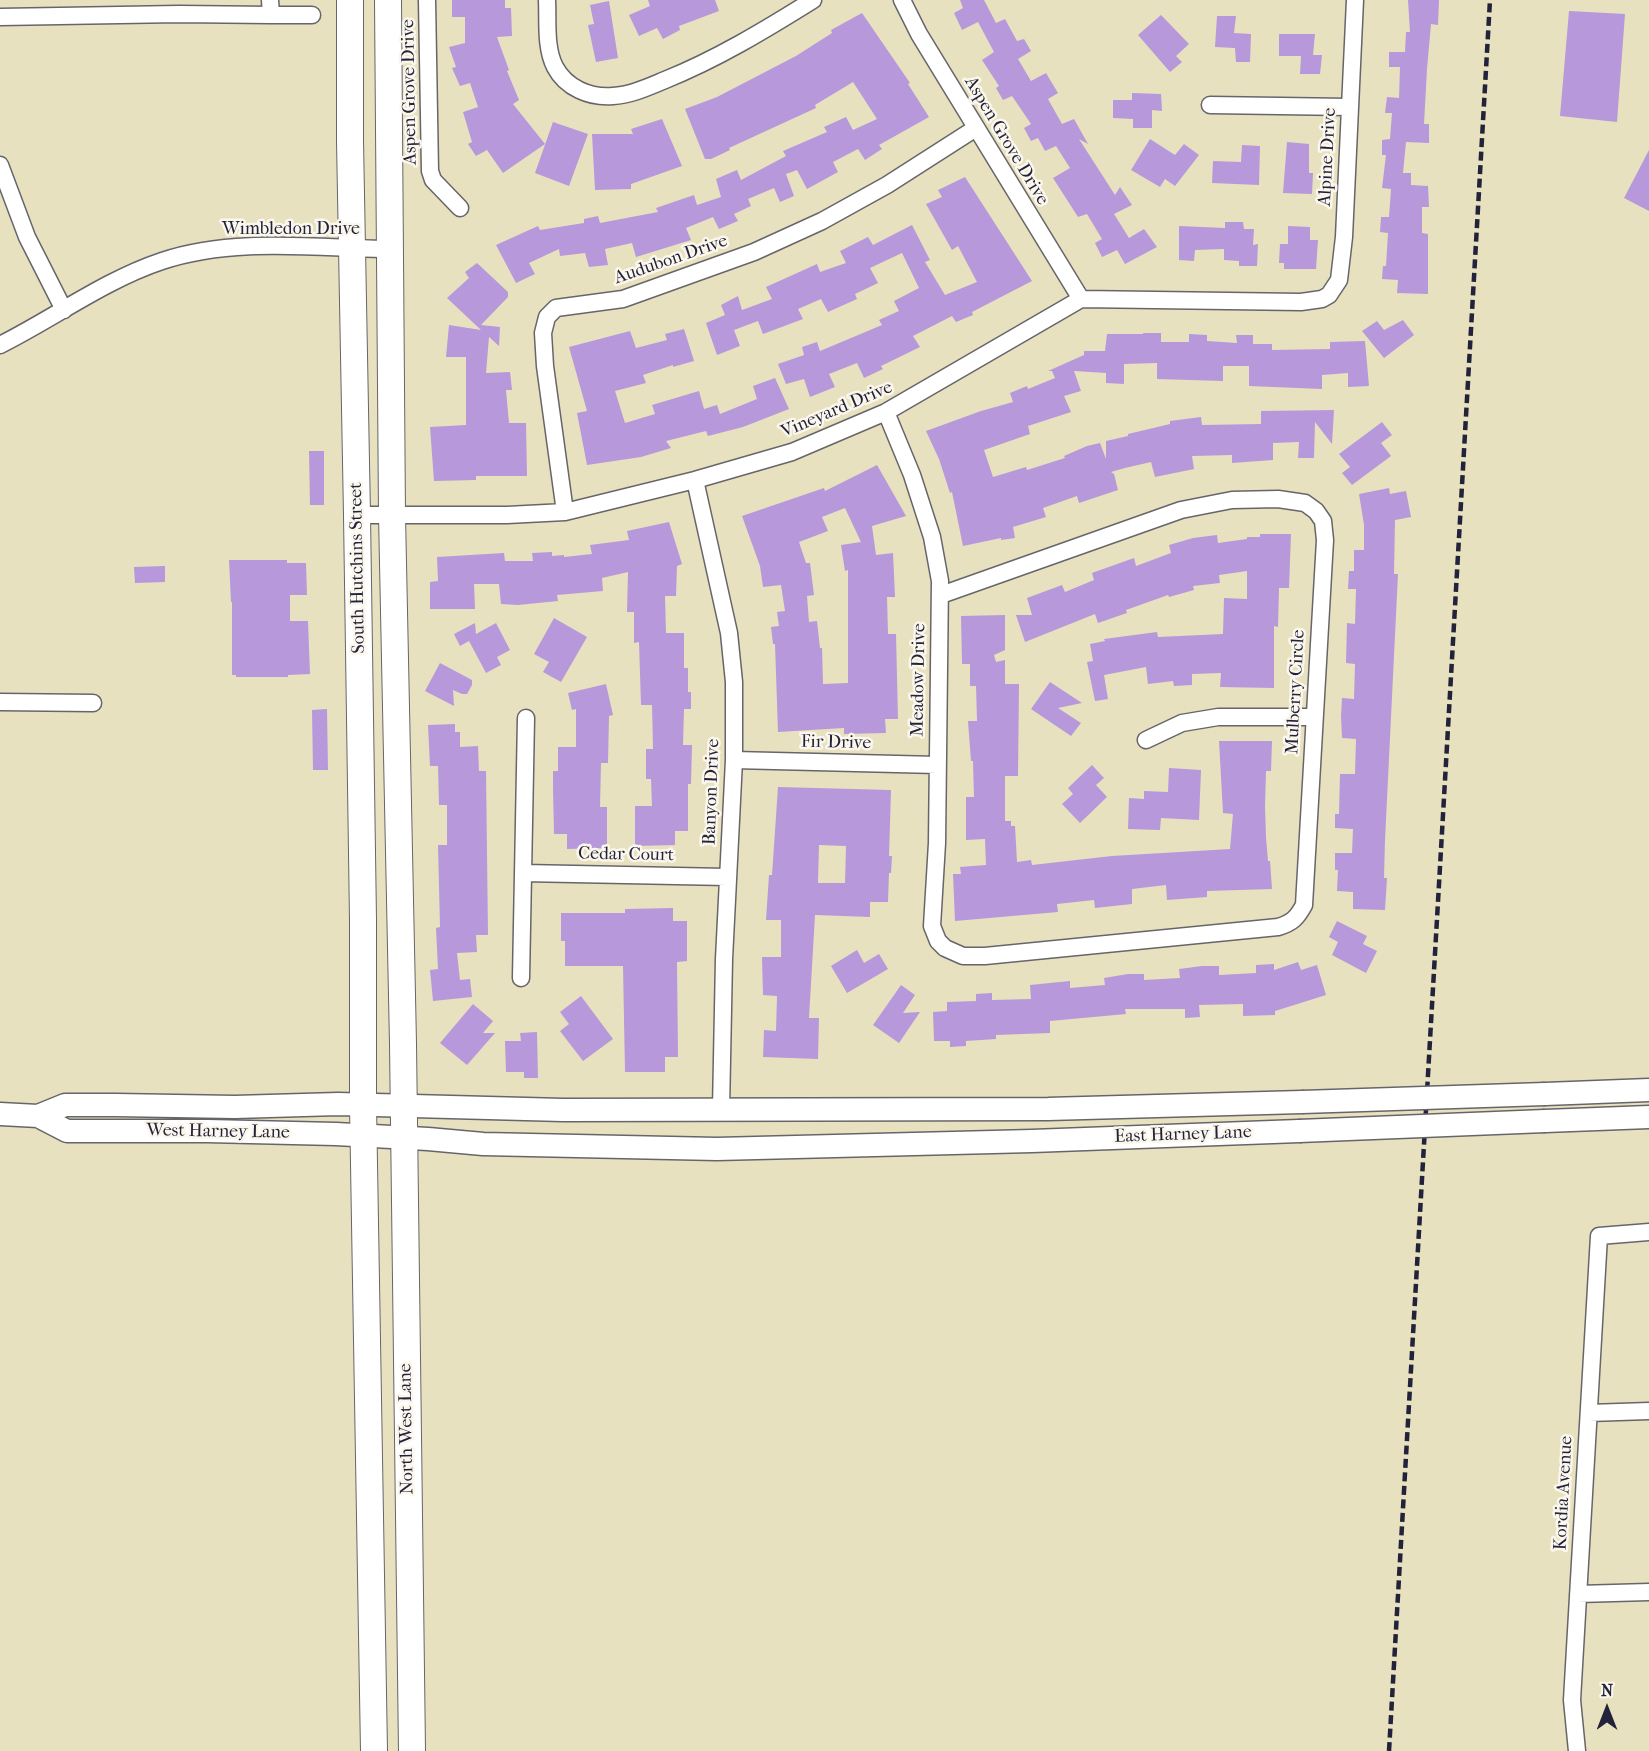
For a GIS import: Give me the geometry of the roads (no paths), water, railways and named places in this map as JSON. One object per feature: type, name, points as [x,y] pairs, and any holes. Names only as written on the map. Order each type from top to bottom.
[{"type":"main road","name":"South Hutchins Street","points":[[350,0],[351,248],[357,515],[364,1137]]},
{"type":"main road","name":"South Hutchins Street","points":[[388,0],[392,515],[403,1106]]},
{"type":"main road","name":"East Harney Lane","points":[[403,1106],[563,1110],[1048,1109],[1649,1090]]},
{"type":"main road","name":"West Harney Lane","points":[[38,1116],[65,1105],[235,1107],[336,1104],[403,1106]]},
{"type":"main road","name":"North West Lane","points":[[403,1106],[412,1751]]},
{"type":"main road","name":"West Harney Lane","points":[[0,1114],[38,1116],[67,1131],[207,1131],[403,1138]]},
{"type":"main road","name":"East Harney Lane","points":[[403,1138],[483,1144],[717,1149],[1032,1141],[1649,1117]]},
{"type":"main road","points":[[364,1137],[374,1751]]},
{"type":"street","name":"Aspen Grove Drive","points":[[427,0],[430,171],[433,180],[460,208]]},
{"type":"street","points":[[547,0],[549,53],[556,69],[573,87],[591,95],[613,96],[638,92],[684,72],[764,31],[813,0]]},
{"type":"street","name":"Aspen Grove Drive","points":[[902,0],[919,34],[1081,300]]},
{"type":"street","name":"Alpine Drive","points":[[1081,300],[1301,302],[1322,299],[1329,295],[1338,280],[1344,237],[1355,0]]},
{"type":"street","points":[[0,17],[179,14],[270,8],[312,15]]},
{"type":"street","points":[[1210,105],[1349,107]]},
{"type":"street","name":"Audubon Drive","points":[[564,512],[545,366],[543,333],[547,317],[556,308],[623,299],[754,252],[841,211],[887,185],[976,128]]},
{"type":"street","points":[[0,165],[27,237],[64,310]]},
{"type":"street","name":"Wimbledon Drive","points":[[0,345],[102,288],[162,261],[201,251],[236,247],[389,249]]},
{"type":"street","name":"Vineyard Drive","points":[[357,515],[507,516],[564,512],[694,480],[792,452],[886,412],[1081,300]]},
{"type":"street","name":"Meadow Drive","points":[[886,412],[912,475],[932,537],[941,596],[937,843],[933,926],[938,941],[951,951]]},
{"type":"street","name":"Banyon Drive","points":[[694,480],[729,633],[734,682],[734,760],[727,877],[721,1109]]},
{"type":"street","name":"Mulberry Circle","points":[[941,596],[1181,510],[1232,500],[1278,499],[1305,503],[1316,511],[1323,521],[1325,540],[1304,905],[1296,919],[1278,927],[985,956],[963,956],[951,951]]},
{"type":"street","points":[[0,702],[93,703]]},
{"type":"street","points":[[1146,740],[1182,723],[1218,717],[1314,717]]},
{"type":"street","points":[[521,978],[526,718]]},
{"type":"street","name":"Fir Drive","points":[[734,760],[937,765]]},
{"type":"street","name":"Cedar Court","points":[[523,873],[727,877]]},
{"type":"street","name":"Kordia Avenue","points":[[1577,1751],[1572,1700],[1599,1236],[1649,1232]]},
{"type":"street","points":[[1589,1413],[1649,1412]]},
{"type":"street","points":[[1578,1594],[1649,1592]]},
{"type":"railway","points":[[1389,1751],[1490,0]]}]
